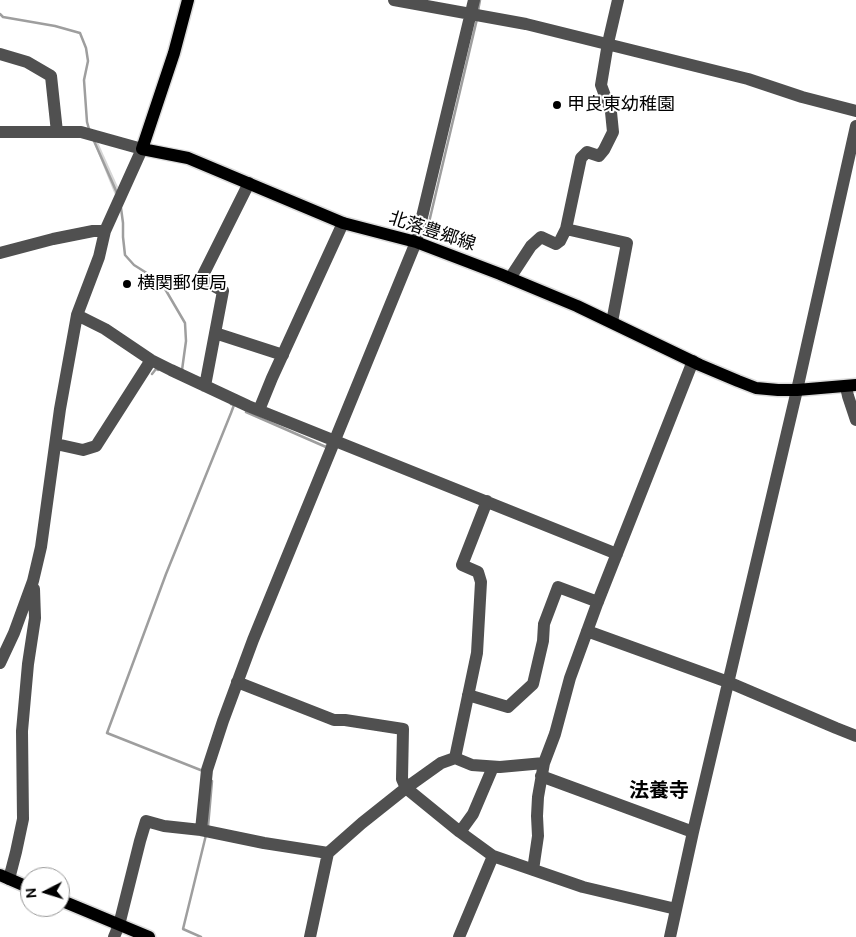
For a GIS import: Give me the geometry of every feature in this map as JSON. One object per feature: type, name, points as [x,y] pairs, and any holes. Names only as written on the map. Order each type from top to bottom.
[{"type":"main road","points":[[142,149],[174,53],[188,0]]},
{"type":"main road","name":"北落豊郷線","points":[[142,149],[188,158],[343,223],[416,242],[510,278],[577,306],[738,382],[756,388],[778,390],[851,386]]},
{"type":"main road","points":[[4,877],[20,884]]},
{"type":"main road","points":[[70,906],[116,931],[149,937]]},
{"type":"street","points":[[394,0],[472,6],[526,24],[608,43],[856,111]]},
{"type":"street","points":[[510,278],[531,246],[541,237],[556,244],[560,241],[566,229],[581,158],[587,152],[599,156],[613,132],[611,112],[601,84],[618,0]]},
{"type":"street","points":[[201,830],[207,770],[237,682],[416,242],[472,6]]},
{"type":"street","points":[[0,56],[27,62],[51,76],[57,132]]},
{"type":"street","points":[[670,937],[797,390],[856,126]]},
{"type":"street","points":[[0,132],[81,132],[142,149],[105,231],[99,257],[77,315],[65,377],[41,547],[33,581],[14,633],[0,663]]},
{"type":"street","points":[[205,386],[223,291],[201,279],[249,183]]},
{"type":"street","points":[[259,410],[343,223]]},
{"type":"street","points":[[566,229],[627,243],[612,322]]},
{"type":"street","points":[[0,253],[53,238],[93,231],[105,231]]},
{"type":"street","points":[[77,315],[105,329],[151,360],[259,410],[617,554]]},
{"type":"street","points":[[215,333],[283,355]]},
{"type":"street","points":[[56,444],[83,450],[96,446],[151,360]]},
{"type":"street","points":[[533,870],[538,836],[537,816],[541,776],[544,762],[555,734],[570,678],[693,361]]},
{"type":"street","points":[[851,386],[848,396],[856,420]]},
{"type":"street","points":[[455,758],[477,653],[481,582],[478,572],[462,564],[487,501]]},
{"type":"street","points":[[4,877],[16,852],[23,819],[22,731],[28,664],[35,618],[33,581]]},
{"type":"street","points":[[468,694],[508,707],[533,684],[544,641],[544,624],[558,587],[598,602]]},
{"type":"street","points":[[587,631],[728,682],[856,736]]},
{"type":"street","points":[[237,682],[334,720],[403,729],[402,779],[406,788],[493,856],[583,887],[676,909]]},
{"type":"street","points":[[310,937],[328,853],[406,788],[442,762],[455,758],[472,766],[493,767],[544,762]]},
{"type":"street","points":[[460,832],[473,814],[493,767]]},
{"type":"street","points":[[541,776],[693,832]]},
{"type":"street","points":[[116,931],[146,821],[164,826],[201,830],[264,843],[328,853]]},
{"type":"street","points":[[459,937],[493,856]]},
{"type":"shaded area","points":[[88,128],[92,129],[118,187],[115,195]]},
{"type":"waterway","points":[[478,11],[480,0]]},
{"type":"waterway","points":[[0,14],[3,17],[55,26],[80,33],[86,48],[88,61],[84,80],[89,129]]},
{"type":"waterway","points":[[422,238],[426,235],[477,19]]},
{"type":"waterway","points":[[94,141],[117,193]]},
{"type":"waterway","points":[[121,208],[125,255],[134,265],[161,282],[185,323],[186,341],[182,370]]},
{"type":"waterway","points":[[152,374],[156,369],[158,370]]},
{"type":"waterway","points":[[203,771],[107,733],[166,574],[231,413],[234,405],[231,404]]},
{"type":"waterway","points":[[246,412],[326,447],[327,445]]},
{"type":"waterway","points":[[208,827],[212,781]]},
{"type":"waterway","points":[[201,937],[183,929],[206,835]]},
{"type":"place","name":"甲良東幼稚園","points":[[557,105]]},
{"type":"place","name":"横関郵便局","points":[[127,284]]},
{"type":"district","name":"法養寺","points":[[659,792]]}]
